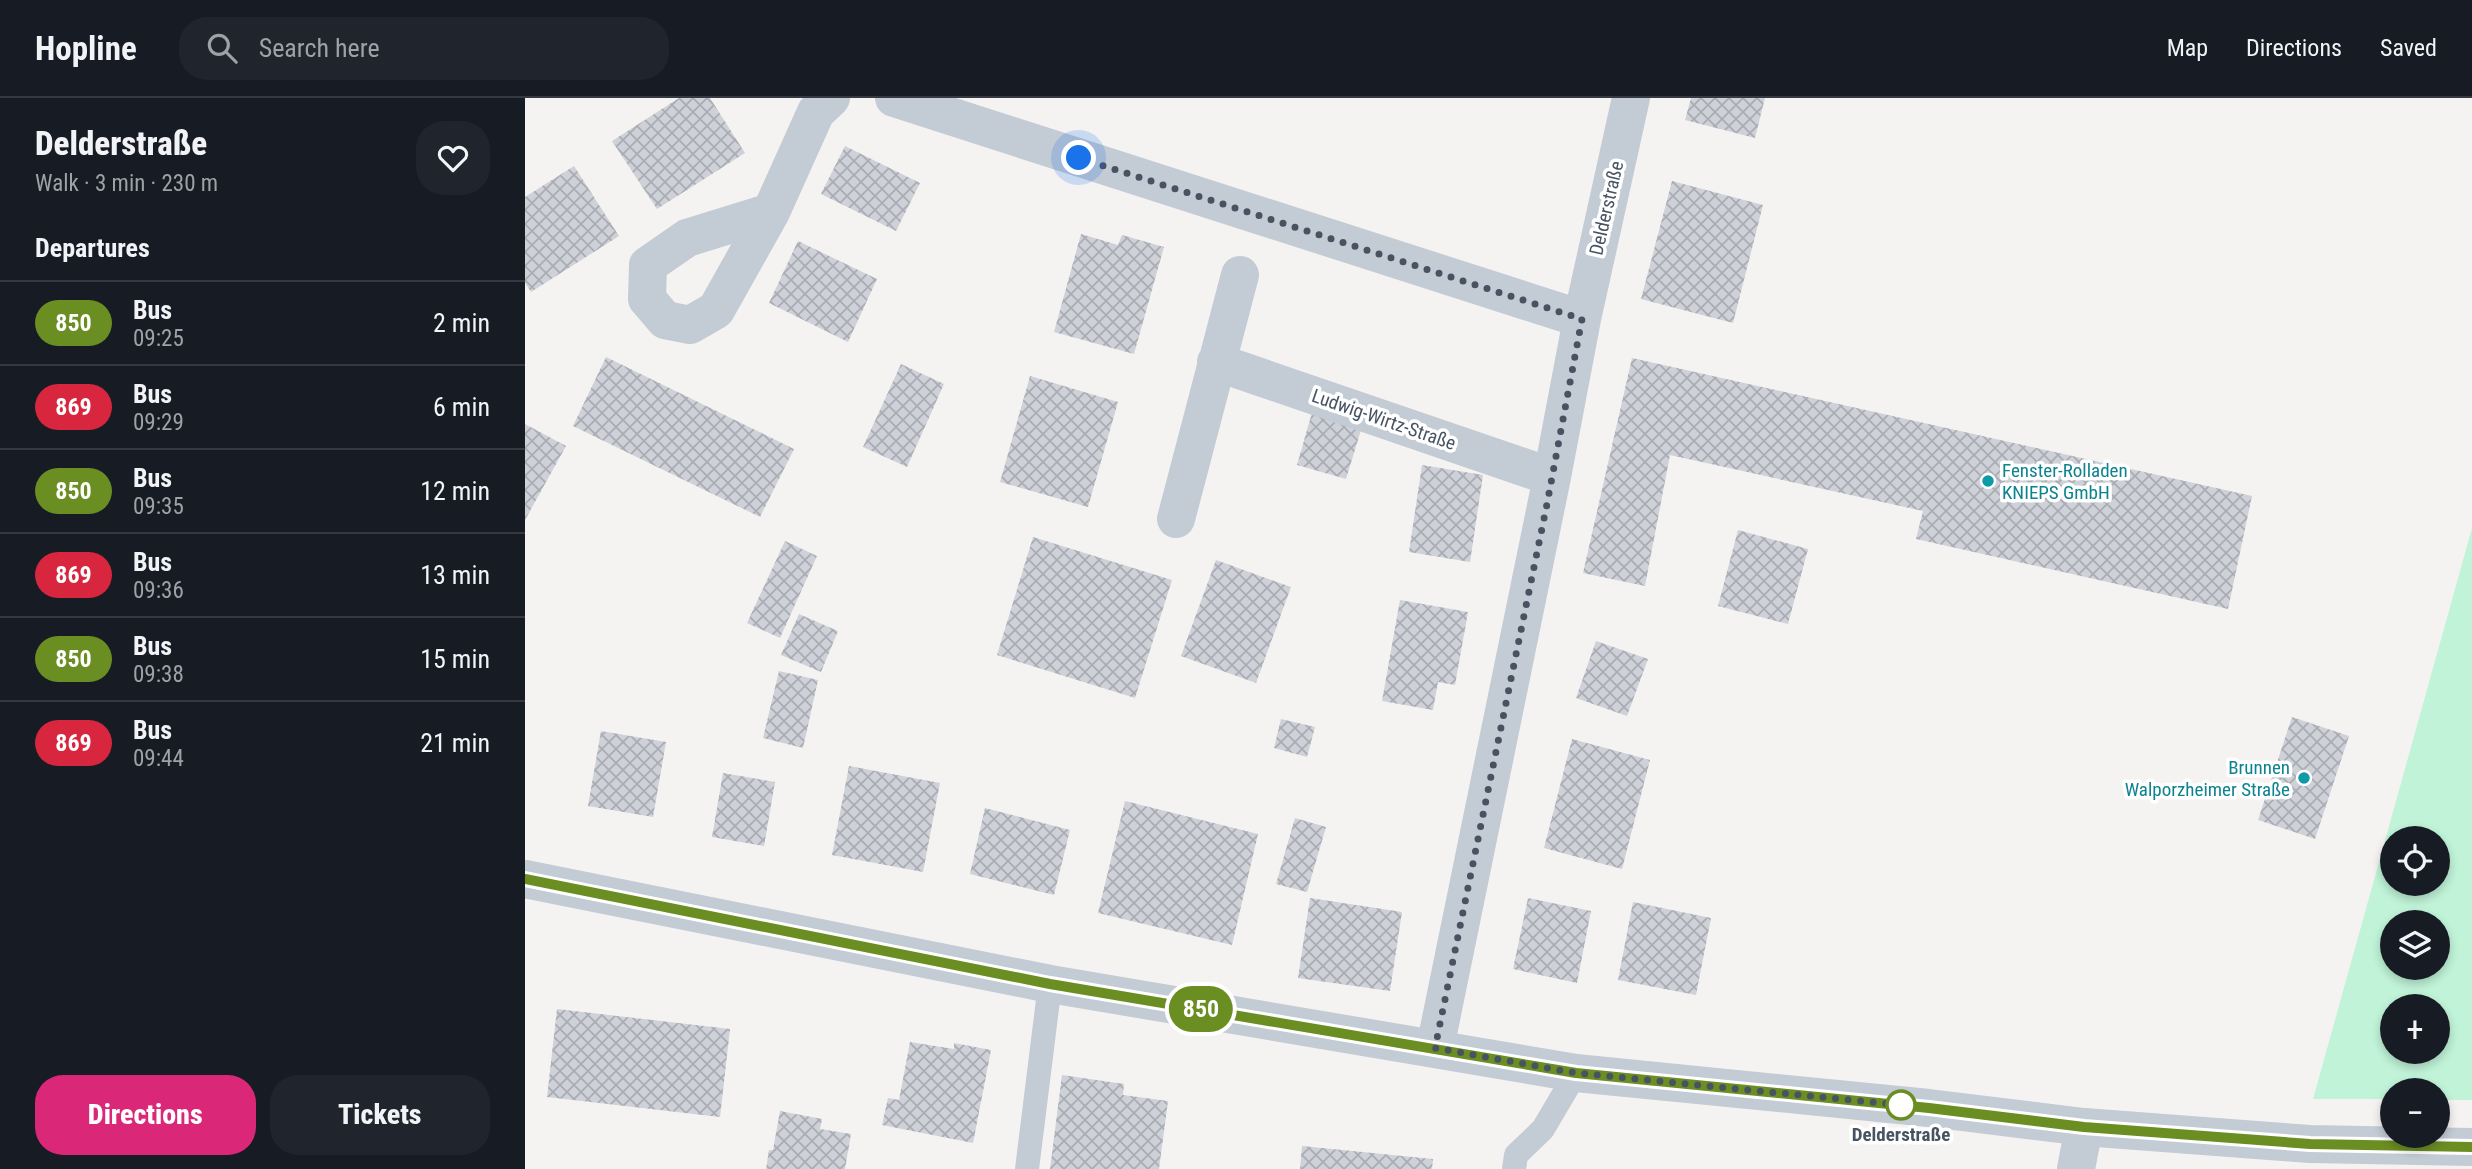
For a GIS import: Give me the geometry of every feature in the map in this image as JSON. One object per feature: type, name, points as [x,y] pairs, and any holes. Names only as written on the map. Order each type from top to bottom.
[{"type":"street","points":[[771,212],[816,112],[831,98]]},
{"type":"street","points":[[894,98],[1582,319]]},
{"type":"street","name":"Delderstraße","points":[[1435,1048],[1582,319],[1631,98]]},
{"type":"street","points":[[1176,519],[1240,275]]},
{"type":"street","name":"Ludwig-Wirtz-Straße","points":[[1216,362],[1552,477]]},
{"type":"street","points":[[526,883],[1050,984],[1576,1073],[1929,1108],[2084,1127],[2310,1144],[2472,1147]]},
{"type":"street","points":[[2076,1169],[2084,1127]]},
{"type":"lane","points":[[1027,1169],[1050,984]]},
{"type":"lane","points":[[1514,1169],[1516,1155],[1543,1129],[1576,1073]]},
{"type":"green space","points":[[2472,528],[2472,1100],[2450,1100],[2450,1078],[2380,1078],[2380,1099],[2313,1099],[2380,858],[2380,896],[2450,896],[2450,826],[2389,826]]},
{"type":"building","points":[[679,98],[710,98],[745,153],[657,209],[612,141]]},
{"type":"building","points":[[1691,98],[1765,98],[1755,138],[1685,120]]},
{"type":"building","points":[[845,146],[920,183],[896,231],[821,194]]},
{"type":"building","points":[[574,166],[619,236],[531,292],[525,283],[525,197]]},
{"type":"building","points":[[1672,181],[1763,205],[1733,323],[1641,299]]},
{"type":"building","points":[[1081,234],[1118,245],[1122,235],[1164,247],[1134,354],[1054,332]]},
{"type":"building","points":[[798,241],[877,279],[848,342],[769,303]]},
{"type":"building","points":[[606,357],[794,449],[760,517],[573,426]]},
{"type":"building","name":"Fenster-Rolladen KNIEPS GmbH","points":[[1632,358],[2252,496],[2228,609],[1916,539],[1923,511],[1670,455],[1645,586],[1583,573]]},
{"type":"building","points":[[901,364],[944,384],[907,467],[863,447]]},
{"type":"building","points":[[1030,376],[1118,402],[1088,507],[1000,482]]},
{"type":"building","points":[[1315,402],[1365,417],[1346,479],[1297,465]]},
{"type":"building","points":[[525,424],[566,446],[525,520]]},
{"type":"building","points":[[1422,465],[1483,475],[1470,562],[1409,552]]},
{"type":"building","points":[[1738,530],[1808,549],[1788,624],[1718,606]]},
{"type":"building","points":[[1033,537],[1172,580],[1135,698],[997,655]]},
{"type":"building","points":[[785,541],[817,556],[780,638],[747,623]]},
{"type":"building","points":[[1216,560],[1291,587],[1256,683],[1181,656]]},
{"type":"building","points":[[1400,600],[1468,612],[1455,685],[1438,682],[1433,710],[1382,701]]},
{"type":"building","points":[[799,614],[838,631],[821,672],[781,655]]},
{"type":"building","points":[[1596,641],[1648,659],[1627,716],[1576,698]]},
{"type":"building","points":[[779,671],[818,680],[803,748],[763,738]]},
{"type":"building","name":"Brunnen Walporzheimer Straße","points":[[2292,717],[2349,736],[2315,839],[2258,820]]},
{"type":"building","points":[[1281,719],[1315,727],[1307,757],[1274,748]]},
{"type":"building","points":[[601,731],[666,742],[653,817],[588,806]]},
{"type":"building","points":[[1572,739],[1650,760],[1622,869],[1544,848]]},
{"type":"building","points":[[849,766],[940,783],[923,872],[832,855]]},
{"type":"building","points":[[723,773],[775,782],[764,846],[712,837]]},
{"type":"building","points":[[1125,801],[1258,834],[1232,945],[1098,913]]},
{"type":"building","points":[[985,808],[1070,830],[1054,895],[970,874]]},
{"type":"building","points":[[1295,818],[1326,827],[1307,892],[1276,884]]},
{"type":"building","points":[[1310,898],[1402,912],[1390,991],[1298,978]]},
{"type":"building","points":[[1528,898],[1591,911],[1577,983],[1513,969]]},
{"type":"building","points":[[1633,902],[1711,918],[1696,995],[1618,980]]},
{"type":"building","points":[[557,1009],[730,1029],[720,1117],[547,1097]]},
{"type":"building","points":[[910,1042],[954,1049],[954,1043],[991,1050],[973,1143],[882,1125],[888,1098],[899,1100]]},
{"type":"building","points":[[1062,1075],[1124,1084],[1123,1095],[1168,1101],[1159,1169],[1050,1169]]},
{"type":"building","points":[[780,1111],[822,1119],[820,1129],[851,1134],[845,1169],[766,1169],[769,1150],[773,1150]]},
{"type":"building","points":[[1302,1146],[1433,1159],[1432,1169],[1300,1169]]},
{"type":"bus line","name":"850","points":[[525,879],[1050,984],[1576,1073],[1929,1108],[2084,1127],[2310,1144],[2472,1147]]},
{"type":"place","name":"Fenster-Rolladen KNIEPS GmbH","points":[[1988,481]]},
{"type":"place","name":"Brunnen Walporzheimer Straße","points":[[2304,778]]},
{"type":"place","name":"Delderstraße","points":[[1901,1105]]},
{"type":"route","points":[[1079,158],[1582,319],[1547,504],[1435,1048],[1576,1073],[1901,1105]]}]
